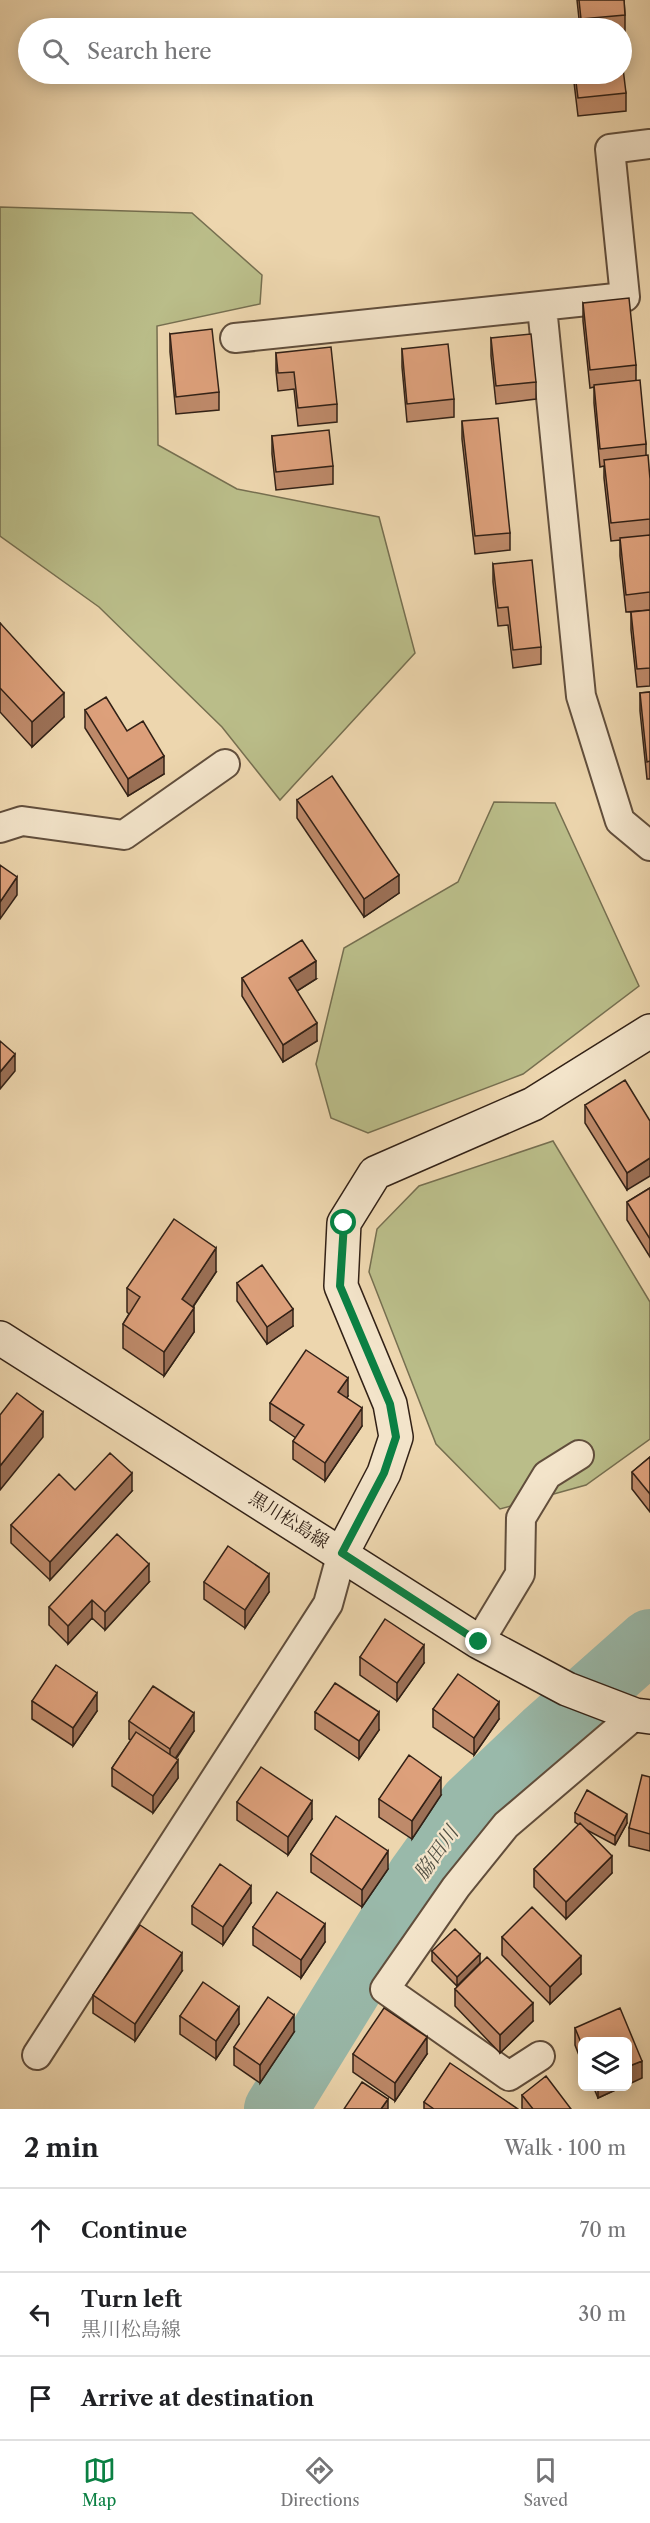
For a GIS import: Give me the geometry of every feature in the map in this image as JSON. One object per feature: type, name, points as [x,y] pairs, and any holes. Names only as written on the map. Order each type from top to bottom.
[{"type":"main road","points":[[342,1553],[384,1473],[396,1437],[390,1404],[340,1286],[344,1223],[375,1173],[533,1104],[650,1031]]},
{"type":"main road","name":"黒川松島線","points":[[0,1338],[479,1642],[567,1689],[642,1716]]},
{"type":"street","points":[[235,338],[625,297],[610,149],[650,144]]},
{"type":"street","points":[[542,307],[581,696],[620,821],[650,846]]},
{"type":"street","points":[[0,828],[22,821],[124,835],[225,764]]},
{"type":"street","points":[[479,1642],[520,1574],[522,1518],[547,1474],[579,1455]]},
{"type":"street","points":[[37,2055],[328,1604],[342,1553]]},
{"type":"street","points":[[540,2056],[509,2076],[385,1989],[456,1887],[506,1825],[642,1716]]},
{"type":"green space","points":[[0,207],[192,213],[262,275],[260,304],[157,326],[158,445],[237,489],[379,517],[415,653],[280,800],[222,727],[99,607],[0,536]]},
{"type":"green space","points":[[494,802],[555,803],[639,986],[523,1074],[368,1133],[331,1118],[316,1064],[344,948],[458,882]]},
{"type":"green space","points":[[553,1141],[650,1302],[650,1439],[586,1485],[500,1509],[436,1444],[369,1272],[377,1229],[419,1186]]},
{"type":"building","points":[[579,0],[624,0],[625,15],[581,18]]},
{"type":"building","points":[[576,84],[625,84],[626,93],[578,98]]},
{"type":"building","points":[[629,298],[636,365],[590,370],[583,303]]},
{"type":"building","points":[[212,329],[219,392],[176,397],[170,334]]},
{"type":"building","points":[[531,334],[536,382],[496,386],[491,338]]},
{"type":"building","points":[[448,344],[454,399],[407,404],[402,349]]},
{"type":"building","points":[[331,347],[337,404],[298,408],[294,372],[278,373],[276,353]]},
{"type":"building","points":[[640,380],[646,444],[600,449],[594,385]]},
{"type":"building","points":[[498,418],[510,533],[475,536],[462,421]]},
{"type":"building","points":[[329,430],[333,466],[276,472],[272,436]]},
{"type":"building","points":[[648,455],[650,519],[611,523],[604,460]]},
{"type":"building","points":[[650,535],[650,592],[626,595],[620,538]]},
{"type":"building","points":[[532,560],[541,647],[513,650],[508,607],[498,608],[493,564]]},
{"type":"building","points":[[650,610],[650,668],[637,669],[631,612]]},
{"type":"building","points":[[0,623],[64,693],[32,722],[0,688]]},
{"type":"building","points":[[650,692],[650,761],[647,762],[640,693]]},
{"type":"building","points":[[106,697],[127,731],[143,721],[164,756],[128,779],[85,710]]},
{"type":"building","points":[[332,776],[399,875],[364,899],[297,800]]},
{"type":"building","points":[[0,865],[17,877],[0,902]]},
{"type":"building","points":[[302,940],[316,961],[289,978],[317,1023],[283,1045],[242,978]]},
{"type":"building","points":[[0,1041],[15,1054],[0,1072]]},
{"type":"building","points":[[625,1080],[650,1121],[650,1158],[627,1173],[585,1105]]},
{"type":"building","points":[[650,1188],[650,1239],[627,1202]]},
{"type":"building","points":[[174,1219],[216,1248],[182,1299],[194,1308],[164,1352],[123,1324],[140,1297],[127,1288]]},
{"type":"building","points":[[262,1265],[293,1309],[267,1327],[237,1283]]},
{"type":"building","points":[[306,1350],[348,1378],[338,1392],[362,1408],[325,1463],[293,1441],[304,1425],[270,1403]]},
{"type":"building","points":[[17,1393],[43,1412],[0,1466],[0,1415]]},
{"type":"building","points":[[110,1453],[132,1473],[50,1562],[11,1525],[59,1474],[75,1490]]},
{"type":"building","points":[[650,1457],[650,1494],[632,1472]]},
{"type":"building","points":[[117,1534],[149,1564],[105,1612],[92,1600],[68,1626],[49,1607]]},
{"type":"building","points":[[228,1546],[269,1574],[245,1610],[204,1582]]},
{"type":"building","points":[[385,1619],[424,1645],[397,1683],[360,1657]]},
{"type":"building","points":[[56,1665],[97,1693],[73,1728],[32,1701]]},
{"type":"building","points":[[458,1674],[499,1702],[474,1738],[433,1709]]},
{"type":"building","points":[[335,1683],[379,1712],[359,1741],[315,1712]]},
{"type":"building","points":[[153,1686],[194,1713],[170,1749],[129,1721]]},
{"type":"building","points":[[136,1732],[178,1760],[153,1796],[112,1768]]},
{"type":"building","points":[[409,1755],[441,1778],[412,1821],[379,1799]]},
{"type":"building","points":[[261,1767],[312,1801],[288,1837],[237,1802]]},
{"type":"building","points":[[642,1775],[650,1777],[650,1834],[629,1828]]},
{"type":"building","points":[[587,1790],[627,1814],[615,1836],[575,1813]]},
{"type":"building","points":[[336,1816],[388,1851],[362,1890],[311,1854]]},
{"type":"building","points":[[580,1823],[612,1856],[566,1902],[534,1869]]},
{"type":"building","points":[[220,1864],[251,1886],[223,1927],[192,1906]]},
{"type":"building","points":[[277,1892],[325,1924],[301,1960],[253,1927]]},
{"type":"building","points":[[532,1907],[581,1956],[550,1987],[502,1937]]},
{"type":"building","points":[[140,1925],[182,1953],[135,2024],[93,1995]]},
{"type":"building","points":[[455,1929],[480,1954],[457,1977],[432,1951]]},
{"type":"building","points":[[487,1957],[533,2003],[500,2035],[455,1989]]},
{"type":"building","points":[[203,1982],[239,2007],[216,2041],[180,2016]]},
{"type":"building","points":[[268,1997],[294,2015],[260,2065],[234,2047]]},
{"type":"building","points":[[384,2008],[427,2037],[395,2083],[353,2054]]},
{"type":"building","points":[[620,2008],[642,2061],[632,2065],[632,2037],[579,2037],[575,2028]]},
{"type":"building","points":[[450,2063],[518,2109],[434,2109],[424,2102]]},
{"type":"building","points":[[546,2076],[571,2109],[533,2109],[522,2095]]},
{"type":"building","points":[[362,2082],[388,2099],[381,2109],[344,2109]]},
{"type":"waterway","name":"脇田川","points":[[276,2109],[418,1878],[471,1804],[545,1734],[650,1641]]},
{"type":"route","points":[[344,1223],[340,1286],[390,1404],[396,1437],[384,1473],[342,1553],[479,1642]]}]
